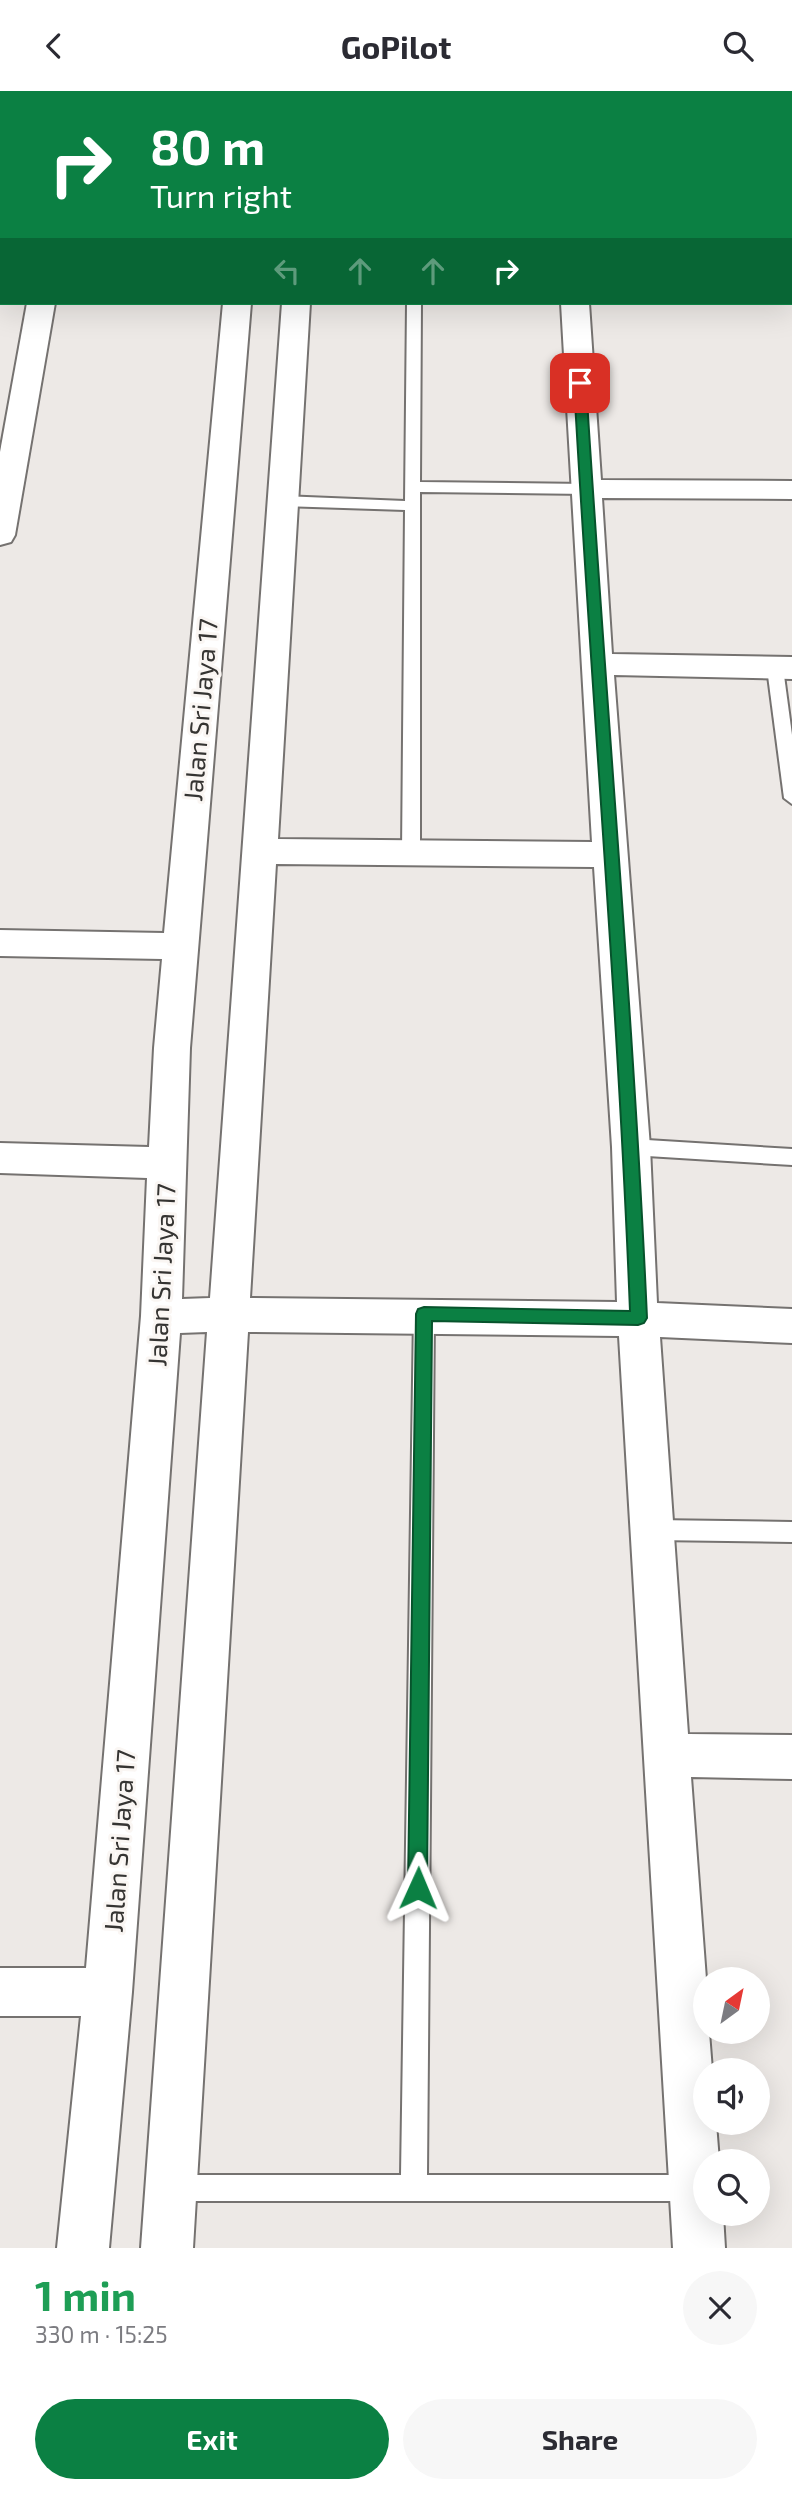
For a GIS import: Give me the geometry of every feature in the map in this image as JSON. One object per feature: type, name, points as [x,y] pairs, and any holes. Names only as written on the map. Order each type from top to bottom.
[{"type":"street","points":[[0,535],[41,305]]},
{"type":"street","name":"Jalan Sri Jaya 17","points":[[83,2248],[108,1992],[161,1316],[172,1048],[180,946],[237,305]]},
{"type":"street","points":[[167,2248],[296,305]]},
{"type":"street","points":[[575,305],[631,1147],[638,1318],[693,2173]]},
{"type":"street","points":[[588,489],[792,490]]},
{"type":"street","points":[[597,664],[783,668]]},
{"type":"street","points":[[259,851],[611,855]]},
{"type":"street","points":[[0,943],[180,946]]},
{"type":"street","points":[[0,1158],[168,1163]]},
{"type":"street","points":[[161,1316],[424,1314],[638,1318],[792,1326]]},
{"type":"street","points":[[666,1755],[792,1757]]},
{"type":"street","points":[[0,1992],[108,1992]]},
{"type":"street","points":[[697,2226],[699,2248]]},
{"type":"lane","points":[[411,853],[414,305]]},
{"type":"lane","points":[[412,487],[588,489]]},
{"type":"lane","points":[[282,501],[412,506]]},
{"type":"lane","points":[[783,668],[792,798]]},
{"type":"lane","points":[[631,1147],[792,1157]]},
{"type":"lane","points":[[414,2188],[424,1314]]},
{"type":"lane","points":[[653,1530],[792,1532]]},
{"type":"lane","points":[[172,2188],[693,2188]]},
{"type":"route","points":[[418,1888],[424,1314],[638,1318],[631,1147],[580,383]]}]
